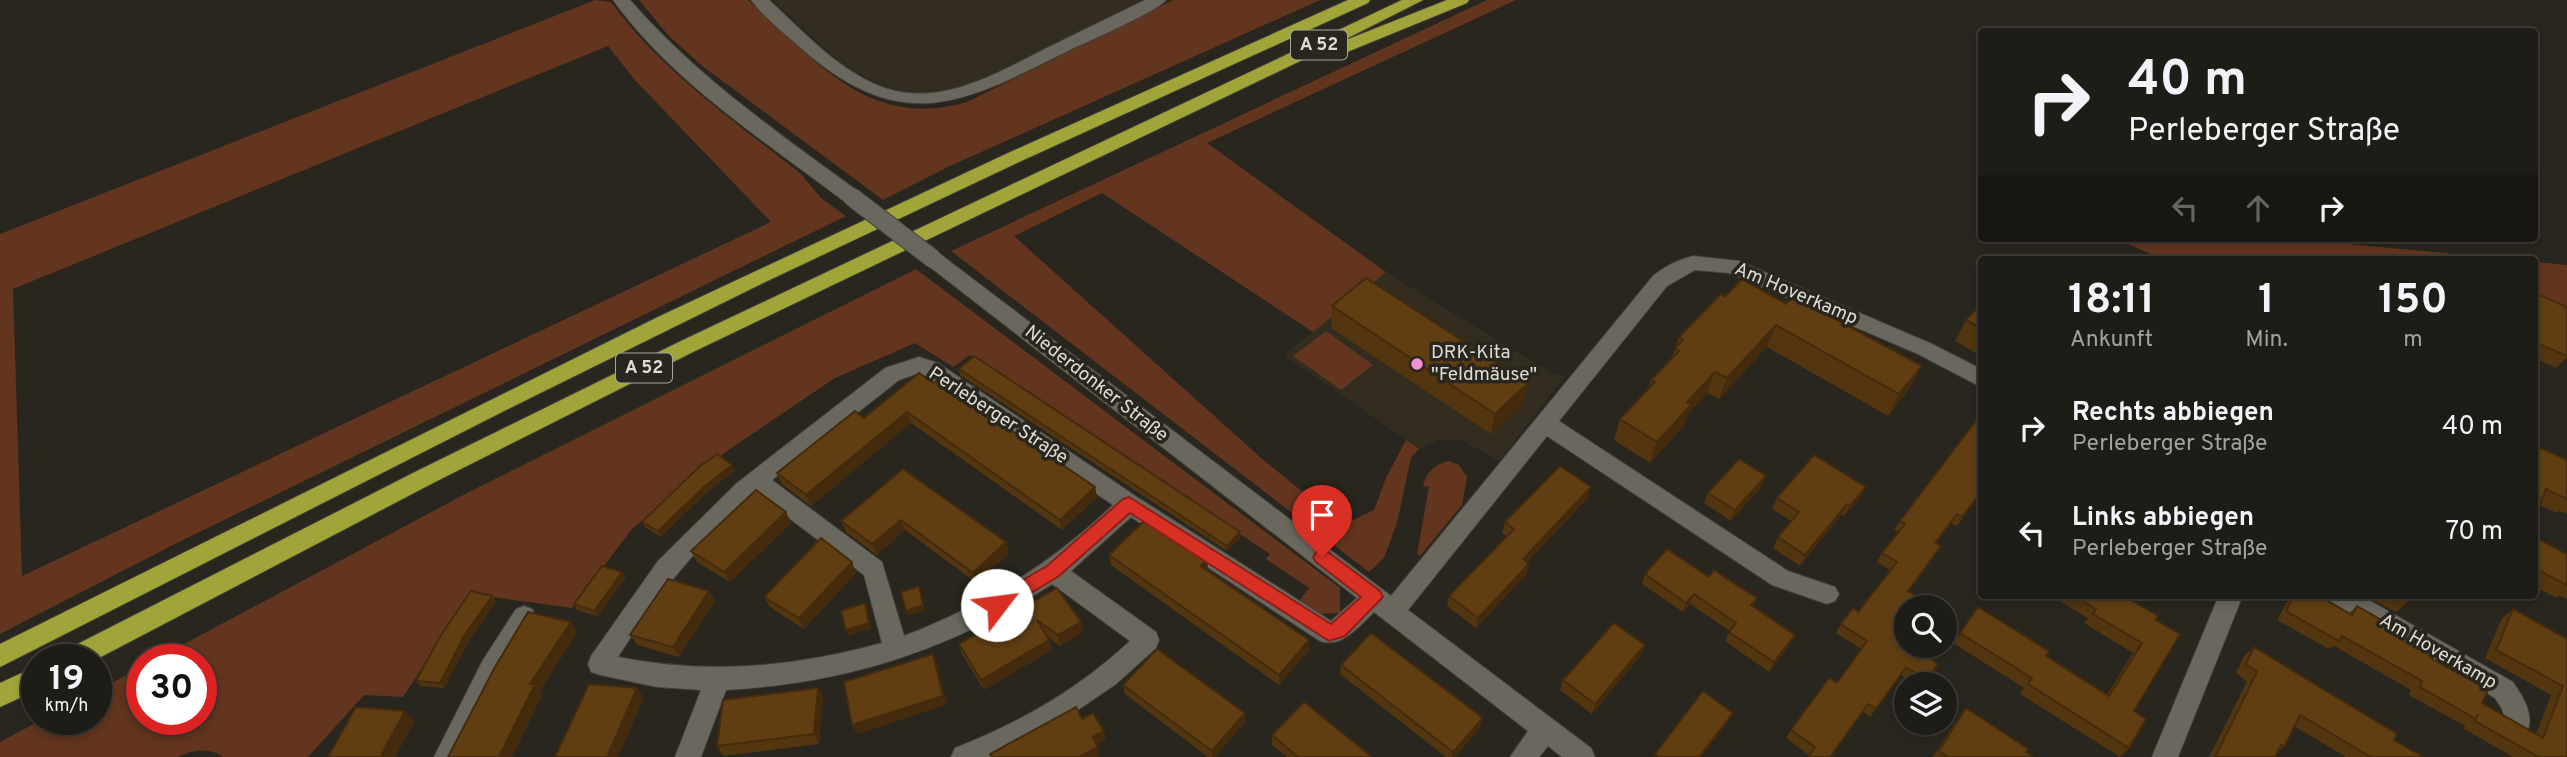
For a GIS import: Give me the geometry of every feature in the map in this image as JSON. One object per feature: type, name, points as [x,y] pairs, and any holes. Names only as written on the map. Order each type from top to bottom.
[{"type":"highway","points":[[1309,24],[1349,0]]},
{"type":"highway","name":"A 52","points":[[0,656],[419,443],[667,321],[912,205],[1362,0]]},
{"type":"highway","name":"A 52","points":[[102,644],[425,477],[688,346],[1415,0]]},
{"type":"highway","points":[[1224,92],[1357,43],[1461,0]]},
{"type":"highway","points":[[0,696],[21,685]]},
{"type":"street","name":"Niederdonker Straße","points":[[621,0],[654,40],[688,72],[1582,757]]},
{"type":"street","points":[[759,0],[835,67],[869,89],[896,98],[929,101],[957,96],[981,87],[1158,0]]},
{"type":"street","name":"Am Hoverkamp","points":[[1383,604],[1546,424],[1660,281],[1670,273],[1693,263],[1720,263],[1744,271],[1925,349],[1978,377]]},
{"type":"street","name":"Perleberger Straße","points":[[717,681],[638,675],[600,664],[638,604],[699,532],[756,480],[892,374],[919,365],[931,369],[1129,504],[1329,633],[1383,604]]},
{"type":"street","points":[[1546,424],[1780,578],[1827,594]]},
{"type":"street","points":[[756,480],[874,569],[896,649]]},
{"type":"street","points":[[688,757],[717,681],[770,677],[832,667],[896,649],[982,613],[1053,571],[1129,504]]},
{"type":"street","points":[[964,757],[1036,722],[1093,688],[1128,660],[1147,639],[1053,571]]},
{"type":"street","points":[[2165,757],[2229,599]]},
{"type":"street","name":"Am Hoverkamp","points":[[2346,599],[2504,690],[2514,705],[2518,724]]},
{"type":"street","points":[[447,757],[492,668],[524,616]]},
{"type":"street","points":[[1523,757],[1545,730]]},
{"type":"shaded area","points":[[595,0],[611,2],[631,27],[676,73],[801,174],[821,198],[846,216],[175,544],[0,634],[0,234]],"holes":[[[608,46],[634,79],[771,222],[22,576],[13,289]]]},
{"type":"shaded area","points":[[639,0],[748,0],[820,66],[845,84],[872,98],[900,107],[932,108],[967,102],[1173,0],[1320,0],[950,166],[883,200],[701,65],[668,35]]},
{"type":"shaded area","points":[[772,0],[1144,0],[994,73],[964,86],[930,93],[900,91],[874,82],[839,61]]},
{"type":"shaded area","points":[[1487,0],[1516,0],[1207,143],[1386,272],[1313,332],[1102,193],[1014,236],[1260,457],[1331,515],[1353,520],[1374,510],[1386,478],[1406,440],[1419,449],[1411,458],[1397,523],[1384,558],[1369,572],[951,251]]},
{"type":"shaded area","points":[[2124,242],[2328,242],[2475,256],[2154,256]]},
{"type":"shaded area","points":[[2538,262],[2567,265],[2567,313],[2538,302]]},
{"type":"shaded area","points":[[916,269],[1340,588],[1340,613],[1313,614],[1297,604],[1309,588],[1266,559],[1270,554],[970,355],[953,367],[915,343],[835,378],[727,451],[632,529],[572,608],[470,594],[403,697],[364,695],[308,757],[223,757],[201,751],[178,757],[0,757],[0,742],[21,731],[21,735],[112,735],[112,683],[126,675],[126,735],[217,735],[217,644],[184,644],[467,493]]},
{"type":"shaded area","name":"DRK-Kita \"Feldmäuse\"","points":[[1386,272],[1552,373],[1565,376],[1499,461],[1462,440],[1439,440],[1419,449],[1284,355]]},
{"type":"shaded area","points":[[1326,331],[1373,365],[1341,390],[1293,356]]},
{"type":"shaded area","points":[[1449,461],[1459,465],[1467,477],[1462,505],[1420,556],[1417,554],[1429,487],[1423,486],[1424,481],[1432,469]]},
{"type":"building","points":[[1366,278],[1528,383],[1495,414],[1332,306]]},
{"type":"building","points":[[1742,279],[1786,304],[1793,296],[1922,366],[1899,394],[1776,325],[1727,378],[1715,372],[1687,402],[1692,404],[1657,442],[1620,419],[1655,382],[1651,380],[1679,351],[1675,348],[1683,340],[1679,337],[1721,294],[1725,297]]},
{"type":"building","points":[[2539,295],[2567,307],[2567,356],[2538,344]]},
{"type":"building","points":[[1978,307],[1978,326],[1966,320]]},
{"type":"building","points":[[974,356],[1240,532],[1227,546],[959,369]]},
{"type":"building","points":[[919,373],[934,383],[937,380],[1095,487],[1060,520],[907,412],[806,495],[777,473],[855,411],[864,418]]},
{"type":"building","points":[[1978,418],[1978,496],[1962,517],[1957,514],[1935,543],[1941,546],[1908,591],[1914,595],[1894,595],[1894,658],[1934,658],[1933,660],[1938,664],[1932,672],[1914,672],[1906,667],[1902,672],[1894,672],[1894,684],[1876,709],[1868,704],[1830,757],[1808,757],[1815,747],[1791,730],[1829,678],[1837,683],[1867,641],[1841,624],[1853,608],[1858,612],[1897,562],[1882,553],[1905,524],[1900,521]]},
{"type":"building","points":[[2538,447],[2567,460],[2567,499],[2546,489],[2538,508]]},
{"type":"building","points":[[718,454],[732,465],[705,486],[658,531],[642,522],[701,465]]},
{"type":"building","points":[[1814,455],[1866,487],[1850,506],[1847,504],[1805,555],[1778,537],[1799,512],[1777,498]]},
{"type":"building","points":[[1739,459],[1766,476],[1735,510],[1708,493]]},
{"type":"building","points":[[1560,466],[1591,487],[1523,559],[1529,564],[1478,618],[1449,596],[1514,529],[1505,522]]},
{"type":"building","points":[[903,469],[1006,542],[973,573],[901,520],[872,544],[841,521]]},
{"type":"building","points":[[756,490],[786,512],[724,572],[691,551]]},
{"type":"building","points":[[1145,520],[1207,560],[1201,566],[1309,640],[1279,675],[1109,555]]},
{"type":"building","points":[[821,538],[852,562],[799,618],[764,597]]},
{"type":"building","points":[[2538,539],[2567,554],[2567,585],[2538,570]]},
{"type":"building","points":[[1667,549],[1709,577],[1714,570],[1757,598],[1751,605],[1795,635],[1774,662],[1729,632],[1736,623],[1694,594],[1686,603],[1645,574]]},
{"type":"building","points":[[602,566],[622,572],[594,611],[574,604]]},
{"type":"building","points":[[668,579],[709,591],[673,647],[630,635]]},
{"type":"building","points":[[919,586],[923,605],[906,611],[901,592]]},
{"type":"building","points":[[1057,588],[1081,622],[1058,635],[1037,620],[1049,640],[981,680],[959,644]]},
{"type":"building","points":[[471,591],[492,596],[464,636],[440,683],[416,681],[441,635]]},
{"type":"building","points":[[2080,599],[2129,599],[2158,616],[2156,620],[2180,634],[2134,711],[2146,719],[2129,748],[2028,684],[2032,678],[1960,633],[1978,607],[2049,651],[2046,656],[2109,696],[2142,643],[2093,614],[2096,609]]},
{"type":"building","points":[[2293,599],[2324,599],[2352,615],[2357,606],[2435,654],[2432,659],[2488,690],[2482,703],[2543,738],[2563,686],[2496,650],[2513,609],[2567,639],[2567,757],[2539,757],[2420,687],[2422,681],[2342,636],[2339,641],[2286,611]]},
{"type":"building","points":[[865,603],[869,623],[846,630],[841,611]]},
{"type":"building","points":[[528,612],[571,622],[530,684],[535,684],[499,757],[448,757],[495,667]]},
{"type":"building","points":[[1614,623],[1645,645],[1595,704],[1563,680]]},
{"type":"building","points":[[1371,633],[1483,718],[1453,752],[1341,665]]},
{"type":"building","points":[[2254,647],[2397,734],[2394,740],[2424,757],[2371,757],[2300,715],[2284,747],[2281,745],[2275,757],[2215,757],[2257,672],[2246,664]]},
{"type":"building","points":[[1157,649],[1245,713],[1212,751],[1123,685]]},
{"type":"building","points":[[933,654],[943,696],[852,725],[844,682]]},
{"type":"building","points":[[589,684],[637,688],[607,757],[555,757]]},
{"type":"building","points":[[818,688],[814,734],[717,746],[723,700]]},
{"type":"building","points":[[1703,691],[1733,713],[1699,757],[1659,757],[1655,754]]},
{"type":"building","points":[[1304,702],[1372,757],[1298,757],[1272,735]]},
{"type":"building","points":[[356,707],[405,711],[380,757],[328,757]]},
{"type":"building","points":[[1076,707],[1082,719],[1093,713],[1104,731],[1093,737],[1098,747],[1079,757],[992,757],[990,754]]},
{"type":"building","points":[[1966,708],[2028,749],[2026,752],[2033,757],[1948,757],[1939,751],[1949,735],[1957,735],[1957,722]]},
{"type":"place","name":"DRK-Kita \"Feldmäuse\"","points":[[1417,364]]},
{"type":"route","points":[[997,605],[1053,571],[1094,538],[1129,504],[1329,633],[1347,623],[1374,597],[1322,557]]}]
